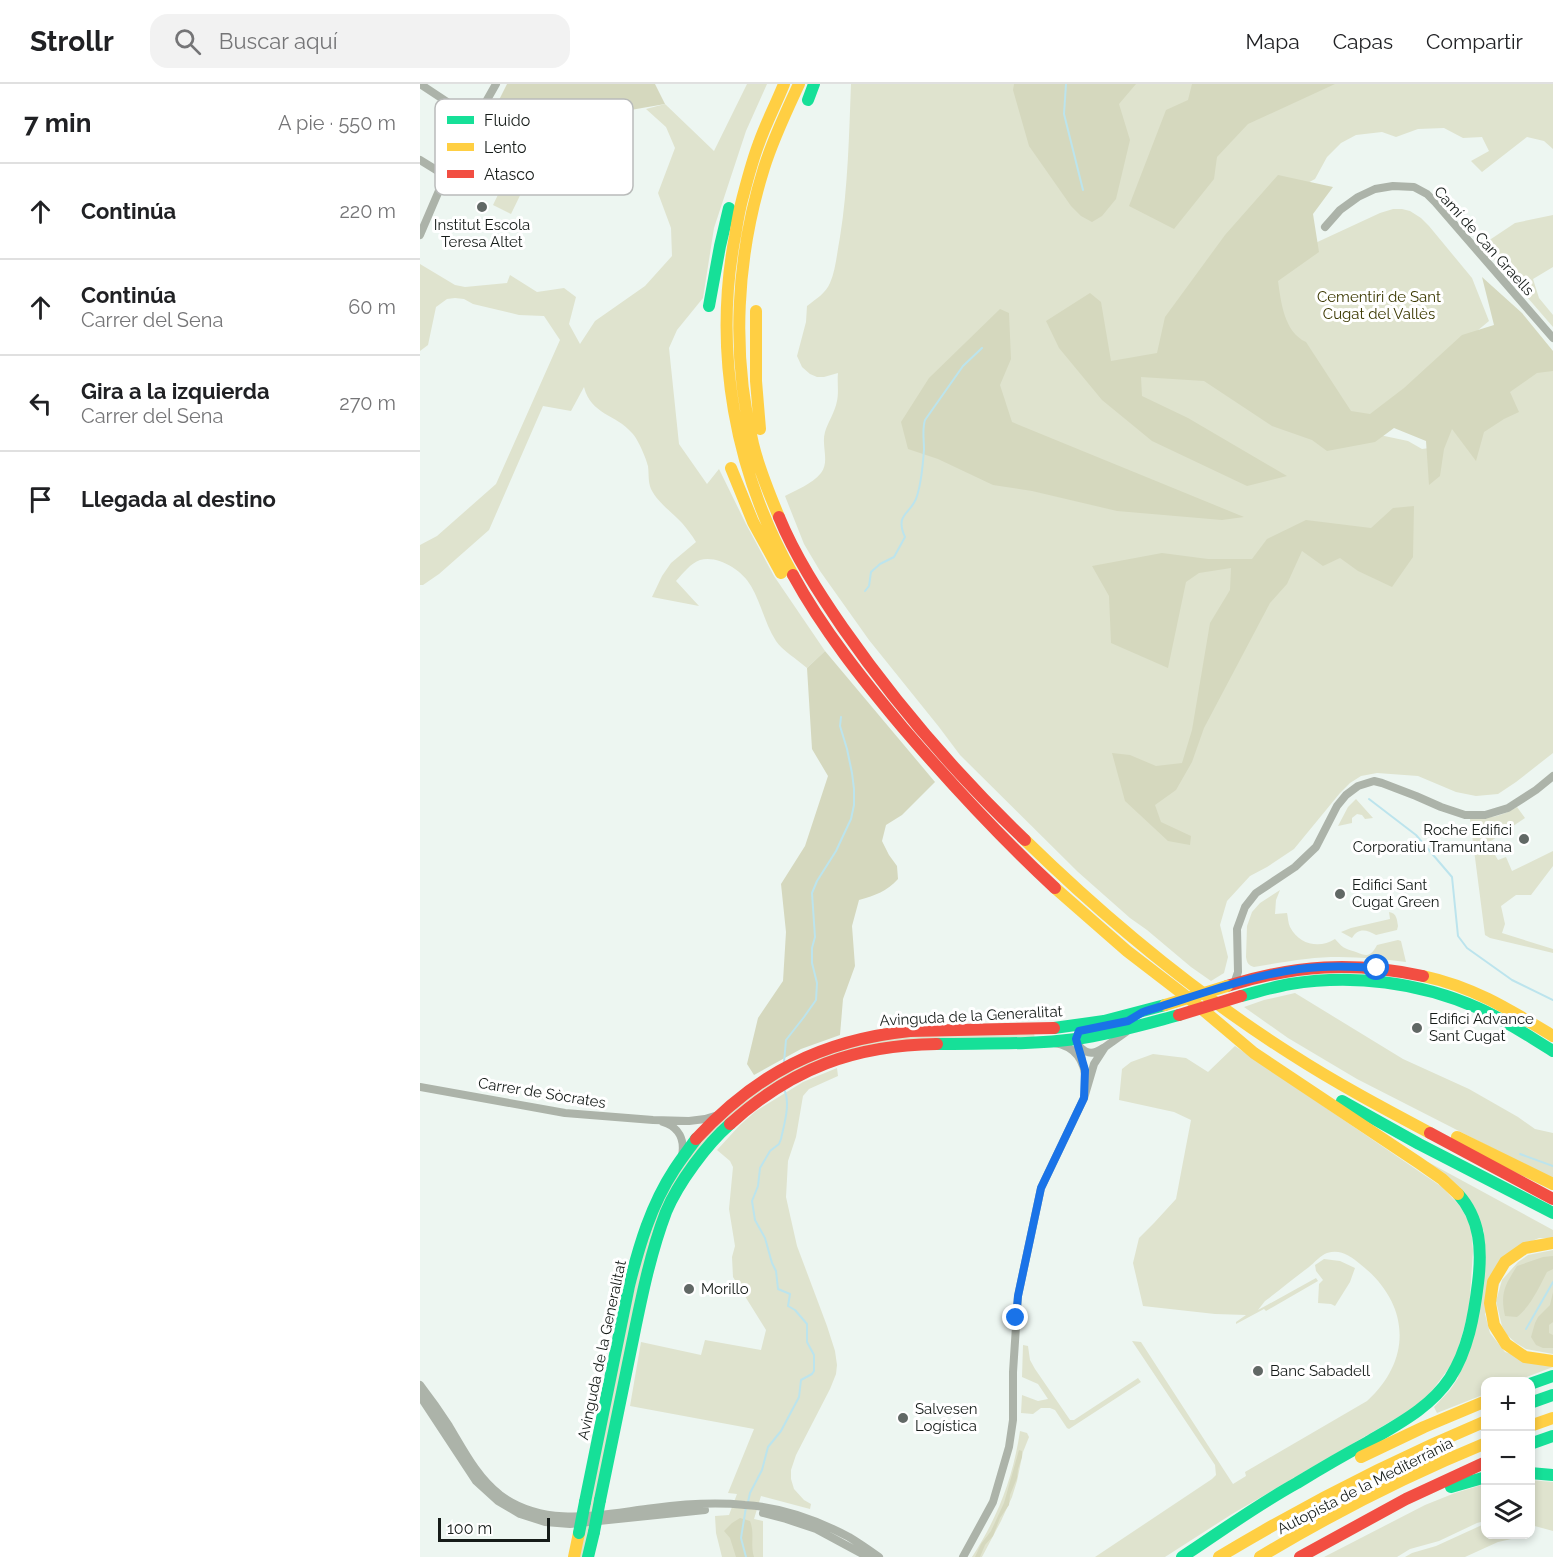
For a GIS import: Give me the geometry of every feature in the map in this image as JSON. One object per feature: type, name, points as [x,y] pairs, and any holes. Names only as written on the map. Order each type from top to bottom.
[{"type":"main road","points":[[784,84],[765,126],[746,178],[736,219],[727,285],[726,350],[730,388],[749,476],[764,517],[793,576],[867,684],[947,779],[1047,881],[1137,959],[1252,1051],[1434,1173],[1454,1190],[1467,1206],[1479,1235],[1481,1254],[1478,1292],[1471,1331],[1453,1374],[1436,1396],[1414,1415],[1294,1484],[1182,1557]]},
{"type":"main road","points":[[799,84],[772,146],[758,189],[745,250],[740,306],[741,364],[749,420],[770,494],[783,527],[821,596],[880,678],[949,761],[1033,849],[1115,923],[1202,992],[1287,1051],[1345,1087],[1553,1198]]},
{"type":"main road","points":[[808,100],[814,84]]},
{"type":"main road","points":[[709,306],[730,204],[749,149],[765,126]]},
{"type":"main road","points":[[756,311],[756,381],[760,428],[770,473],[791,542]]},
{"type":"main road","points":[[730,468],[751,519],[774,561],[806,610],[826,627]]},
{"type":"main road","name":"Avinguda de la Generalitat","points":[[574,1557],[632,1274],[656,1204],[663,1189],[697,1138],[718,1115],[745,1093],[797,1061],[833,1045],[863,1037],[893,1033],[930,1030],[1038,1029],[1074,1027],[1103,1022],[1254,979],[1298,969],[1346,966],[1399,971],[1444,981],[1503,1005],[1553,1036]]},
{"type":"main road","name":"Avinguda de la Generalitat","points":[[588,1557],[641,1301],[667,1210],[688,1173],[718,1134],[750,1106],[796,1076],[834,1060],[874,1049],[912,1044],[1078,1043],[1276,987],[1346,980],[1374,981],[1415,987],[1453,998],[1478,1008],[1553,1051]]},
{"type":"main road","points":[[1206,1012],[1288,1068],[1353,1107],[1553,1213]]},
{"type":"main road","points":[[1387,1110],[1455,1135],[1553,1184]]},
{"type":"main road","points":[[1553,1243],[1523,1250],[1512,1257],[1497,1274],[1489,1296],[1492,1322],[1504,1342],[1522,1356],[1535,1360],[1553,1361]]},
{"type":"main road","points":[[1535,1382],[1553,1376]]},
{"type":"main road","points":[[1535,1401],[1553,1395]]},
{"type":"main road","points":[[1237,1523],[1390,1443],[1481,1403]]},
{"type":"main road","points":[[1535,1424],[1553,1418]]},
{"type":"main road","name":"Autopista de la Mediterrània","points":[[1219,1557],[1328,1493],[1410,1453],[1481,1423]]},
{"type":"main road","points":[[1535,1442],[1553,1436]]},
{"type":"main road","name":"Autopista de la Mediterrània","points":[[1260,1557],[1315,1525],[1393,1485],[1481,1445]]},
{"type":"main road","points":[[1300,1557],[1406,1499],[1481,1464]]},
{"type":"main road","points":[[1535,1473],[1553,1475]]},
{"type":"main road","points":[[1352,1528],[1445,1489],[1481,1478]]},
{"type":"street","points":[[420,84],[443,99]]},
{"type":"street","points":[[488,99],[496,84]]},
{"type":"street","points":[[420,160],[435,169]]},
{"type":"street","name":"Camí de Can Graells","points":[[1325,227],[1340,210],[1358,197],[1375,189],[1393,186],[1414,188],[1434,201],[1553,338]]},
{"type":"street","points":[[420,234],[437,195]]},
{"type":"street","points":[[1229,985],[1235,981],[1238,972],[1237,929],[1245,907],[1256,893],[1295,867],[1317,847],[1337,806],[1358,786],[1374,782],[1382,783],[1465,815],[1485,815],[1508,808],[1553,776]]},
{"type":"street","points":[[1238,972],[1254,979]]},
{"type":"street","points":[[1084,1098],[1085,1070],[1078,1043],[1079,1031],[1128,1021],[1143,1012]]},
{"type":"street","points":[[1078,1043],[1085,1052],[1097,1052],[1124,1032],[1161,1020]]},
{"type":"street","points":[[1046,1042],[1069,1048],[1082,1061]]},
{"type":"street","points":[[963,1557],[993,1502],[1009,1447],[1013,1420],[1018,1296],[1041,1188],[1084,1098],[1094,1064],[1105,1047]]},
{"type":"street","name":"Carrer de Sòcrates","points":[[420,1088],[589,1116],[697,1120],[718,1115]]},
{"type":"street","points":[[660,1120],[678,1131],[683,1143],[682,1160]]},
{"type":"street","points":[[420,1385],[483,1479],[499,1494],[526,1509],[542,1514],[572,1517],[683,1505],[757,1508],[797,1515],[816,1522],[849,1537],[879,1557]]},
{"type":"street","points":[[420,1396],[476,1480],[498,1501],[520,1514],[545,1522],[570,1524],[729,1507]]},
{"type":"street","points":[[757,1508],[816,1529],[868,1557]]},
{"type":"green space","points":[[507,84],[655,84],[665,104],[633,110],[633,99],[500,99]]},
{"type":"green space","points":[[747,84],[767,84],[746,131],[714,228],[703,298],[677,330],[669,348],[679,444],[707,484],[719,469],[774,576],[825,651],[807,668],[786,651],[772,634],[747,580],[736,569],[722,562],[707,559],[697,561],[676,581],[699,606],[652,597],[671,563],[696,542],[651,489],[648,466],[634,436],[626,427],[598,409],[587,396],[584,387],[571,411],[543,406],[489,530],[439,574],[420,585],[420,545],[437,536],[496,484],[560,340],[544,316],[519,315],[455,298],[447,299],[436,307],[428,345],[420,351],[420,264],[455,285],[465,287],[507,283],[510,275],[537,292],[564,288],[576,297],[569,324],[580,344],[595,321],[645,286],[672,256],[671,228],[658,193],[675,148],[666,127],[646,109],[665,104],[714,151]]},
{"type":"green space","points":[[851,84],[1553,84],[1553,149],[1544,141],[1527,137],[1482,172],[1471,161],[1489,151],[1482,137],[1463,138],[1444,128],[1418,129],[1396,137],[1382,132],[1356,135],[1341,143],[1327,157],[1315,179],[1302,186],[1203,296],[1375,434],[1408,441],[1422,449],[1437,447],[1439,431],[1553,358],[1553,753],[1498,794],[1476,796],[1456,792],[1418,776],[1377,773],[1361,776],[1350,783],[1294,849],[1250,876],[1227,901],[1220,925],[1228,957],[1224,973],[1211,981],[1130,918],[1078,872],[960,755],[869,640],[820,571],[804,544],[785,496],[813,480],[824,468],[825,432],[838,398],[838,373],[817,377],[802,367],[797,356],[806,322],[807,306],[826,290],[835,266],[845,199]]},
{"type":"green space","points":[[1014,84],[1136,84],[1119,104],[1130,140],[1116,199],[1102,216],[1092,222],[1081,216],[1071,206],[1029,146],[1013,90]]},
{"type":"green space","points":[[1192,84],[1335,84],[1248,124],[1217,157],[1214,179],[1174,229],[1129,206],[1166,110],[1188,100]]},
{"type":"green space","points":[[1278,175],[1333,187],[1313,214],[1319,252],[1278,281],[1282,307],[1288,324],[1306,342],[1351,411],[1370,414],[1404,388],[1462,335],[1494,325],[1482,277],[1522,313],[1553,351],[1553,371],[1537,373],[1510,392],[1519,412],[1484,432],[1476,461],[1452,429],[1444,449],[1440,476],[1429,485],[1426,441],[1394,428],[1375,442],[1327,451],[1312,440],[1272,426],[1204,381],[1141,377],[1142,396],[1188,418],[1287,476],[1247,486],[1152,441],[1102,400],[1059,348],[1046,321],[1090,293],[1101,302],[1111,361],[1157,353],[1165,317],[1225,235]]},
{"type":"green space","points":[[498,195],[520,195],[511,214],[493,205]]},
{"type":"green space","name":"Cementiri de Sant Cugat del Vallès","points":[[1393,209],[1410,211],[1429,226],[1472,278],[1489,321],[1372,419],[1351,418],[1277,312],[1271,287],[1298,251]]},
{"type":"green space","points":[[1553,215],[1553,267],[1533,279],[1539,298],[1553,315],[1553,327],[1482,245],[1515,223]]},
{"type":"green space","points":[[1000,309],[1009,313],[1011,359],[1000,385],[1012,422],[1244,517],[1222,520],[1117,511],[1032,491],[993,485],[938,459],[908,449],[901,422],[929,378]]},
{"type":"green space","points":[[1414,506],[1413,557],[1392,587],[1358,571],[1340,558],[1323,566],[1302,551],[1287,584],[1270,603],[1204,728],[1192,762],[1176,790],[1155,805],[1161,822],[1191,836],[1190,845],[1168,841],[1125,801],[1112,753],[1130,755],[1156,766],[1182,763],[1192,730],[1210,623],[1230,590],[1231,568],[1199,573],[1186,582],[1168,668],[1111,643],[1109,596],[1092,566],[1162,553],[1208,559],[1252,559],[1267,539],[1306,520],[1371,528],[1393,508]]},
{"type":"green space","points":[[825,651],[935,782],[902,815],[886,825],[882,841],[897,866],[898,879],[880,892],[859,900],[852,926],[855,966],[843,999],[840,1035],[801,1049],[754,1075],[747,1064],[758,1018],[783,981],[786,932],[781,884],[805,846],[828,776],[812,749],[807,668]]},
{"type":"green space","points":[[1356,799],[1373,818],[1365,819],[1362,815],[1357,814],[1352,818],[1352,823],[1338,826],[1348,807]]},
{"type":"green space","points":[[1517,807],[1525,818],[1488,843],[1498,860],[1506,857],[1512,871],[1553,851],[1553,866],[1531,895],[1516,895],[1501,906],[1505,924],[1502,933],[1553,949],[1553,953],[1485,935],[1470,819],[1495,816]]},
{"type":"green space","points":[[1280,890],[1276,900],[1275,914],[1287,913],[1290,927],[1304,941],[1310,944],[1323,944],[1335,939],[1344,948],[1366,955],[1371,953],[1377,945],[1398,940],[1401,941],[1406,962],[1331,957],[1254,967],[1250,965],[1246,957],[1247,926],[1252,912],[1260,903]]},
{"type":"green space","points":[[1389,912],[1396,917],[1397,930],[1376,935],[1362,930],[1352,938],[1341,932],[1390,919]]},
{"type":"green space","points":[[1295,993],[1403,1059],[1469,1089],[1535,1129],[1553,1133],[1553,1179],[1357,1079],[1288,1038],[1244,1007]]},
{"type":"green space","points":[[1034,1033],[1035,1039],[910,1041],[769,1087],[673,1192],[584,1557],[578,1557],[646,1240],[663,1198],[695,1148],[742,1100],[794,1067],[851,1045],[894,1037]]},
{"type":"green space","points":[[1235,1046],[1442,1187],[1460,1206],[1471,1226],[1473,1251],[1469,1310],[1455,1360],[1431,1392],[1412,1409],[1232,1514],[1165,1557],[1095,1557],[1216,1475],[1215,1465],[1132,1341],[1141,1342],[1233,1484],[1246,1476],[1245,1472],[1367,1401],[1393,1367],[1398,1349],[1400,1331],[1396,1313],[1388,1295],[1376,1279],[1360,1264],[1341,1253],[1332,1252],[1322,1255],[1265,1301],[1258,1310],[1316,1278],[1318,1281],[1266,1311],[1264,1309],[1236,1324],[1246,1315],[1143,1306],[1133,1263],[1139,1238],[1176,1199],[1191,1120],[1174,1112],[1119,1100],[1122,1069],[1131,1062],[1153,1054],[1186,1058],[1208,1072]]},
{"type":"green space","points":[[837,1068],[838,1076],[809,1089],[803,1096],[796,1137],[788,1161],[786,1197],[797,1246],[827,1326],[837,1365],[830,1389],[796,1455],[791,1470],[794,1489],[811,1504],[810,1509],[761,1496],[754,1519],[763,1521],[763,1557],[722,1557],[716,1533],[715,1516],[729,1515],[737,1494],[728,1493],[754,1429],[630,1406],[641,1342],[701,1355],[705,1340],[761,1350],[766,1330],[733,1277],[732,1257],[735,1246],[729,1209],[733,1167],[730,1161],[717,1150],[756,1111],[803,1082]]},
{"type":"green space","points":[[1428,1162],[1553,1230],[1553,1238],[1539,1238],[1516,1248],[1485,1314],[1490,1333],[1505,1352],[1553,1367],[1527,1377],[1481,1377],[1481,1396],[1437,1413],[1434,1407],[1458,1378],[1484,1231]]},
{"type":"green space","points":[[1553,1250],[1553,1354],[1526,1349],[1507,1335],[1502,1326],[1496,1301],[1502,1280],[1518,1262],[1528,1255]]},
{"type":"green space","points":[[1553,1256],[1553,1269],[1547,1272],[1526,1307],[1517,1317],[1505,1316],[1503,1301],[1505,1290],[1517,1266]]},
{"type":"green space","points":[[1324,1259],[1340,1261],[1355,1268],[1350,1282],[1335,1306],[1318,1303],[1319,1284],[1323,1280],[1316,1271],[1315,1265]]},
{"type":"green space","points":[[1553,1292],[1553,1322],[1549,1325],[1549,1333],[1553,1335],[1553,1348],[1543,1348],[1536,1345],[1531,1337],[1538,1317],[1550,1305]]},
{"type":"green space","points":[[1023,1345],[1028,1346],[1030,1360],[1035,1369],[1070,1420],[1074,1420],[1138,1378],[1141,1382],[1069,1429],[1055,1410],[1050,1408],[1041,1408],[1033,1414],[1021,1413],[1022,1395],[1038,1401],[1048,1399],[1038,1384],[1022,1377]]},
{"type":"green space","points":[[1020,1431],[1027,1433],[1029,1437],[1012,1497],[982,1557],[972,1557],[1003,1497],[1009,1481]]},
{"type":"green space","points":[[1019,1450],[1022,1451],[1022,1457],[1009,1505],[980,1557],[975,1557],[1004,1503]]},
{"type":"green space","points":[[1535,1480],[1553,1482],[1553,1531],[1535,1526]]},
{"type":"green space","points":[[1481,1485],[1481,1522],[1439,1541],[1410,1549],[1397,1557],[1324,1557],[1425,1505]]},
{"type":"green space","points":[[740,1518],[750,1521],[754,1557],[736,1557],[730,1538],[724,1531]]},
{"type":"green space","points":[[1481,1525],[1481,1539],[1511,1539],[1498,1542],[1465,1557],[1405,1557]]},
{"type":"waterway","points":[[1066,84],[1064,114],[1083,190]]},
{"type":"waterway","points":[[865,591],[869,586],[871,572],[894,557],[905,537],[902,529],[903,518],[915,502],[919,490],[925,420],[963,366],[982,348]]},
{"type":"waterway","points":[[784,1062],[786,1040],[816,1000],[817,983],[812,963],[815,937],[812,893],[836,851],[851,819],[854,805],[852,773],[840,726],[841,717]]},
{"type":"waterway","points":[[1369,799],[1416,835],[1452,877],[1458,936],[1467,948],[1512,980],[1553,1000]]},
{"type":"waterway","points":[[748,1502],[762,1470],[768,1447],[781,1431],[799,1397],[801,1380],[814,1371],[814,1355],[807,1342],[807,1324],[795,1310],[788,1306],[790,1294],[778,1289],[776,1271],[765,1238],[755,1220],[752,1201],[758,1186],[760,1168],[770,1151],[779,1144],[781,1139],[787,1107],[784,1089]]},
{"type":"waterway","points":[[1520,1154],[1553,1166]]},
{"type":"waterway","points":[[1526,1329],[1553,1282]]},
{"type":"waterway","points":[[746,1507],[741,1538],[746,1557]]},
{"type":"traffic: fast","points":[[808,100],[814,84]]},
{"type":"traffic: fast","points":[[709,306],[729,208]]},
{"type":"traffic: fast","points":[[1241,996],[1284,985],[1314,981],[1362,980],[1409,986],[1456,999],[1488,1012],[1553,1051]]},
{"type":"traffic: fast","points":[[1054,1028],[1104,1021],[1165,1005]]},
{"type":"traffic: fast","points":[[937,1044],[1024,1043],[1076,1039],[1115,1032],[1179,1015]]},
{"type":"traffic: fast","points":[[1342,1101],[1419,1144],[1553,1213]]},
{"type":"traffic: fast","points":[[600,1500],[642,1294],[660,1228],[671,1201],[685,1177],[712,1142],[730,1124]]},
{"type":"traffic: fast","points":[[585,1502],[629,1286],[642,1241],[652,1212],[666,1183],[696,1139]]},
{"type":"traffic: fast","points":[[1182,1557],[1268,1500],[1402,1422],[1442,1389],[1456,1367],[1466,1344],[1479,1271],[1478,1236],[1471,1214],[1458,1194]]},
{"type":"traffic: fast","points":[[1535,1382],[1553,1376]]},
{"type":"traffic: fast","points":[[1535,1401],[1553,1395]]},
{"type":"traffic: fast","points":[[1535,1442],[1553,1436]]},
{"type":"traffic: fast","points":[[1535,1473],[1553,1475]]},
{"type":"traffic: fast","points":[[1451,1487],[1481,1478]]},
{"type":"traffic: fast","points":[[594,1532],[600,1500]]},
{"type":"traffic: fast","points":[[579,1533],[585,1502]]},
{"type":"traffic: fast","points":[[588,1557],[594,1532]]},
{"type":"traffic: slow","points":[[784,84],[756,150],[741,204],[729,280],[727,324],[728,367],[743,454],[756,495],[793,575]]},
{"type":"traffic: slow","points":[[779,517],[758,463],[746,410],[739,341],[740,306],[747,236],[764,168],[799,84]]},
{"type":"traffic: slow","points":[[756,311],[756,381],[760,429]]},
{"type":"traffic: slow","points":[[731,468],[753,522],[781,573]]},
{"type":"traffic: slow","points":[[1025,840],[1120,927],[1220,1006],[1308,1065],[1430,1133]]},
{"type":"traffic: slow","points":[[1055,888],[1127,951],[1196,1004],[1254,1053],[1419,1163],[1458,1194]]},
{"type":"traffic: slow","points":[[1423,976],[1475,993],[1506,1008],[1553,1036]]},
{"type":"traffic: slow","points":[[1165,1005],[1227,986]]},
{"type":"traffic: slow","points":[[1457,1137],[1553,1184]]},
{"type":"traffic: slow","points":[[1553,1243],[1525,1248],[1505,1262],[1493,1282],[1490,1303],[1494,1325],[1506,1344],[1525,1357],[1553,1361]]},
{"type":"traffic: slow","points":[[1361,1457],[1481,1403]]},
{"type":"traffic: slow","points":[[1535,1424],[1553,1418]]},
{"type":"traffic: slow","points":[[1219,1557],[1350,1484],[1481,1423]]},
{"type":"traffic: slow","points":[[1260,1557],[1371,1496],[1481,1445]]},
{"type":"traffic: slow","points":[[574,1557],[579,1533]]},
{"type":"traffic: jam","points":[[779,517],[792,546],[816,588],[884,684],[952,765],[1025,840]]},
{"type":"traffic: jam","points":[[793,575],[830,635],[903,728],[939,770],[1015,850],[1055,888]]},
{"type":"traffic: jam","points":[[1227,986],[1277,973],[1324,968],[1372,968],[1423,976]]},
{"type":"traffic: jam","points":[[1179,1015],[1241,996]]},
{"type":"traffic: jam","points":[[696,1139],[742,1096],[767,1079],[792,1064],[847,1043],[910,1031],[1054,1028]]},
{"type":"traffic: jam","points":[[730,1124],[777,1088],[826,1063],[879,1049],[937,1044]]},
{"type":"traffic: jam","points":[[1430,1133],[1553,1199]]},
{"type":"traffic: jam","points":[[1300,1557],[1406,1499],[1481,1464]]},
{"type":"place","name":"Institut Escola Teresa Altet","points":[[482,207]]},
{"type":"place","name":"Roche Edifici Corporatiu Tramuntana","points":[[1524,839]]},
{"type":"place","name":"Edifici Sant Cugat Green","points":[[1340,894]]},
{"type":"place","name":"Edifici Advance Sant Cugat","points":[[1417,1028]]},
{"type":"place","name":"Morillo","points":[[689,1289]]},
{"type":"place","name":"Banc Sabadell","points":[[1258,1371]]},
{"type":"place","name":"Salvesen Logística","points":[[903,1418]]},
{"type":"route","points":[[1016,1318],[1018,1296],[1041,1188],[1084,1098],[1085,1070],[1076,1039],[1079,1031],[1128,1021],[1143,1012],[1275,973],[1319,967],[1377,968]]}]
